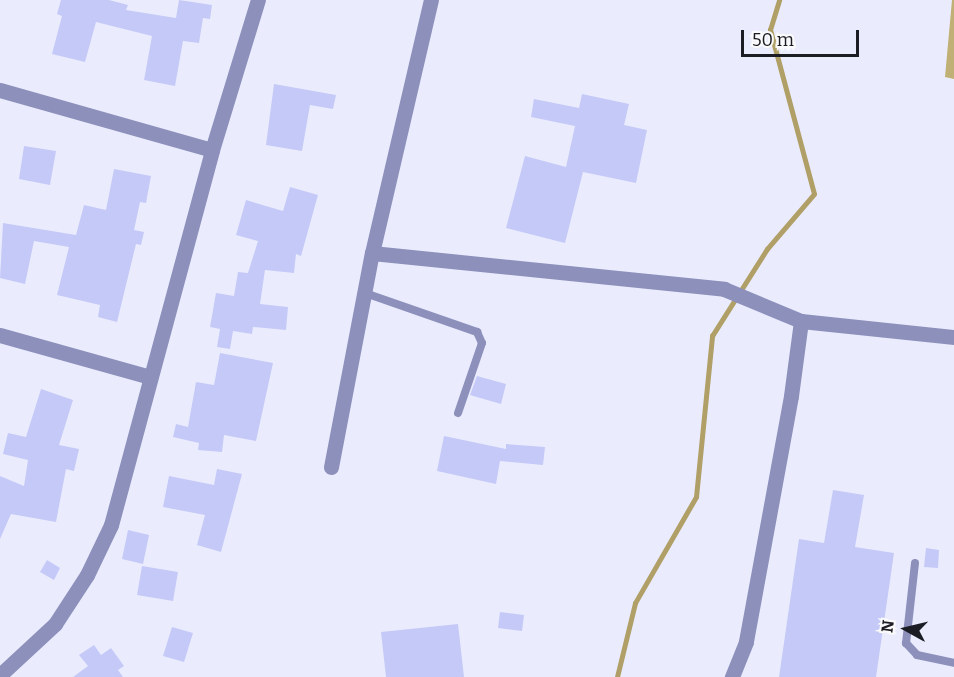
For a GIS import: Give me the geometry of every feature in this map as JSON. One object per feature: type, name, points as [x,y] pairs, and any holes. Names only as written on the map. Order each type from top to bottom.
[{"type":"street","points":[[0,675],[55,624],[87,575],[111,525],[212,150],[258,0]]},
{"type":"street","points":[[331,467],[372,253],[432,0]]},
{"type":"street","points":[[0,90],[212,150]]},
{"type":"street","points":[[372,253],[724,289],[801,321],[954,337]]},
{"type":"street","points":[[732,677],[746,642],[791,396],[801,321]]},
{"type":"street","points":[[0,335],[150,377]]},
{"type":"lane","points":[[365,293],[477,332],[482,343],[458,413]]},
{"type":"lane","points":[[915,563],[909,650],[917,655],[954,663]]},
{"type":"shaded area","points":[[952,0],[954,0],[954,79],[945,77]]},
{"type":"building","points":[[61,0],[109,0],[128,5],[126,10],[176,18],[179,0],[212,5],[210,19],[203,18],[199,43],[183,41],[175,86],[144,80],[152,36],[96,22],[85,62],[52,54],[62,16],[57,14]]},
{"type":"building","points":[[274,84],[336,95],[333,109],[310,105],[302,151],[266,145]]},
{"type":"building","points":[[582,94],[629,104],[624,125],[647,130],[636,183],[583,172],[565,243],[506,228],[525,156],[566,167],[575,126],[531,117],[534,99],[579,108]]},
{"type":"building","points":[[24,146],[56,151],[50,185],[19,179]]},
{"type":"building","points":[[114,169],[151,176],[146,203],[140,202],[134,230],[144,232],[141,245],[136,244],[117,322],[98,317],[100,305],[57,295],[69,247],[34,241],[25,284],[0,278],[3,223],[76,235],[84,205],[106,210]]},
{"type":"building","points":[[290,187],[318,195],[301,256],[296,254],[294,273],[265,270],[260,304],[288,307],[286,330],[253,327],[252,334],[233,331],[230,349],[217,347],[220,329],[210,327],[216,293],[234,296],[238,272],[248,273],[258,241],[236,235],[246,200],[283,211]]},
{"type":"building","points":[[220,353],[273,363],[256,441],[224,435],[222,452],[198,450],[199,443],[173,437],[176,424],[188,427],[196,382],[214,385]]},
{"type":"building","points":[[477,376],[506,384],[501,404],[470,395]]},
{"type":"building","points":[[41,389],[73,400],[59,445],[79,449],[74,471],[66,469],[56,522],[11,514],[0,539],[0,476],[24,486],[28,460],[3,454],[8,433],[26,437]]},
{"type":"building","points":[[444,436],[506,449],[506,444],[545,447],[543,465],[500,461],[496,484],[437,471]]},
{"type":"building","points":[[217,469],[242,474],[221,552],[197,545],[205,515],[163,507],[169,476],[214,485]]},
{"type":"building","points":[[833,490],[864,495],[855,547],[894,553],[876,677],[779,677],[799,539],[824,543]]},
{"type":"building","points":[[128,530],[149,535],[143,564],[122,559]]},
{"type":"building","points":[[926,548],[939,550],[938,568],[924,567]]},
{"type":"building","points":[[47,560],[60,568],[54,580],[40,572]]},
{"type":"building","points":[[142,566],[178,572],[173,601],[137,595]]},
{"type":"building","points":[[500,612],[524,615],[522,631],[498,628]]},
{"type":"building","points":[[458,624],[464,677],[386,677],[381,632]]},
{"type":"building","points":[[172,627],[193,633],[184,662],[163,656]]},
{"type":"building","points":[[94,645],[101,655],[111,648],[124,666],[118,670],[123,677],[73,677],[88,666],[79,655]]},
{"type":"waterway","points":[[617,677],[635,603],[696,497],[712,336],[767,249],[814,194],[770,30],[779,0]]}]
